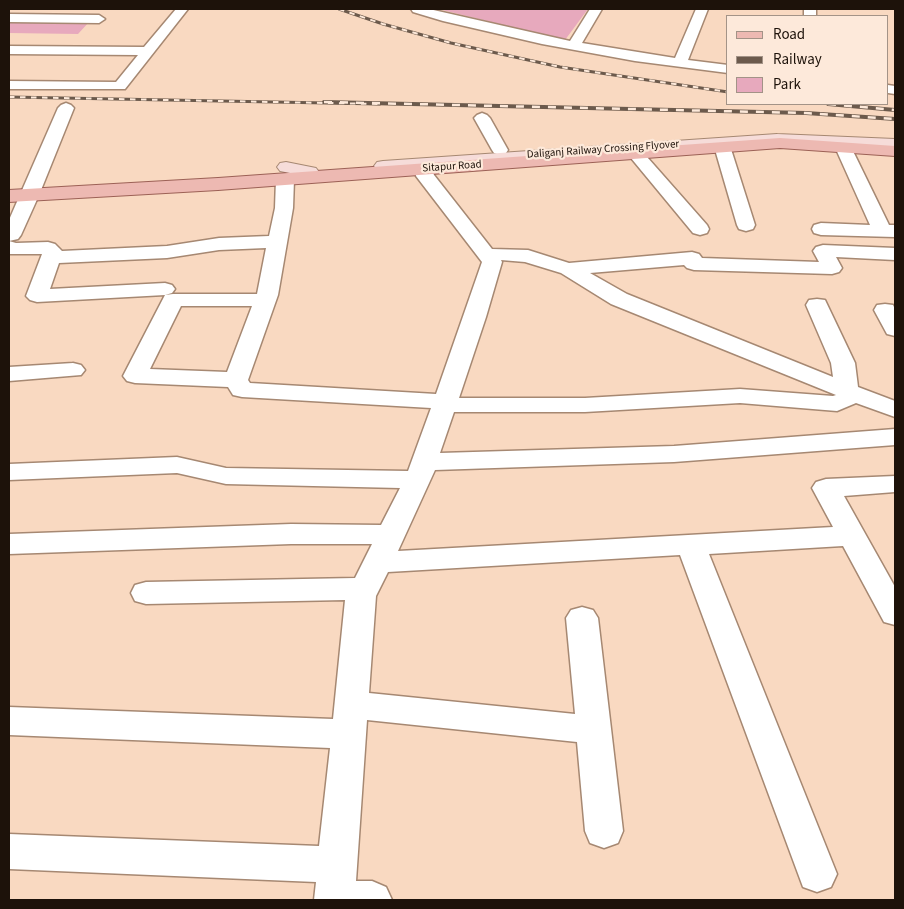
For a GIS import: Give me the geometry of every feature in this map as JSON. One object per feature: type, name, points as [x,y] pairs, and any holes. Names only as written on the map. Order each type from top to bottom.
[{"type":"main road","name":"Sitapur Road","points":[[285,173],[500,150],[750,133],[845,136],[895,140]]},
{"type":"main road","name":"Daliganj Railway Crossing Flyover","points":[[285,173],[777,139],[895,144]]},
{"type":"main road","name":"Sitapur Road","points":[[9,196],[33,189],[285,173],[424,169],[722,146],[780,144],[895,151]]},
{"type":"main road","name":"Sitapur Road","points":[[9,184],[33,189]]},
{"type":"street","points":[[88,30],[109,9]]},
{"type":"street","points":[[9,85],[120,86],[182,9]]},
{"type":"street","points":[[417,9],[447,18],[574,46],[726,70]]},
{"type":"street","points":[[574,46],[596,9]]},
{"type":"street","points":[[680,63],[702,9]]},
{"type":"street","points":[[9,18],[99,19]]},
{"type":"street","points":[[68,50],[78,40]]},
{"type":"street","points":[[9,50],[148,51]]},
{"type":"street","points":[[116,67],[135,67]]},
{"type":"street","points":[[66,108],[33,189],[9,241],[13,249],[48,248],[52,251],[37,296],[165,289]]},
{"type":"street","points":[[482,118],[500,150]]},
{"type":"street","points":[[722,146],[746,225]]},
{"type":"street","points":[[843,147],[889,231]]},
{"type":"street","points":[[634,152],[700,229]]},
{"type":"street","points":[[335,888],[360,596],[421,471],[475,317],[492,262],[425,176],[424,169]]},
{"type":"street","points":[[236,380],[265,300],[284,208],[285,173]]},
{"type":"street","points":[[821,229],[889,231]]},
{"type":"street","points":[[51,257],[167,252],[219,244],[278,242]]},
{"type":"street","points":[[568,269],[692,258],[694,264],[832,268],[823,251],[895,254]]},
{"type":"street","points":[[487,255],[510,254],[528,256],[568,269],[618,299],[895,410]]},
{"type":"street","points":[[236,380],[135,376],[173,300],[265,300]]},
{"type":"street","points":[[817,305],[843,363],[851,392]]},
{"type":"street","points":[[9,374],[73,370]]},
{"type":"street","points":[[236,380],[242,390],[445,403],[585,405],[740,396],[837,404],[851,392]]},
{"type":"street","points":[[9,472],[177,465],[226,476],[421,471],[895,437]]},
{"type":"street","points":[[895,484],[826,488],[895,614]]},
{"type":"street","points":[[9,544],[291,534],[391,535]]},
{"type":"street","points":[[377,562],[852,536]]},
{"type":"street","points":[[691,545],[817,874]]},
{"type":"street","points":[[146,593],[364,589]]},
{"type":"street","points":[[582,618],[604,831]]},
{"type":"street","points":[[9,721],[350,720],[594,730]]},
{"type":"street","points":[[9,852],[335,888],[372,900]]},
{"type":"green space","points":[[438,9],[588,9],[565,40]]},
{"type":"green space","points":[[9,21],[90,21],[78,34],[9,33]]},
{"type":"railway","points":[[339,9],[383,24],[451,43],[560,67],[726,92]]},
{"type":"railway","points":[[9,97],[380,104]]},
{"type":"railway","points":[[324,102],[806,113],[895,119]]},
{"type":"railway","points":[[839,105],[895,110]]}]
